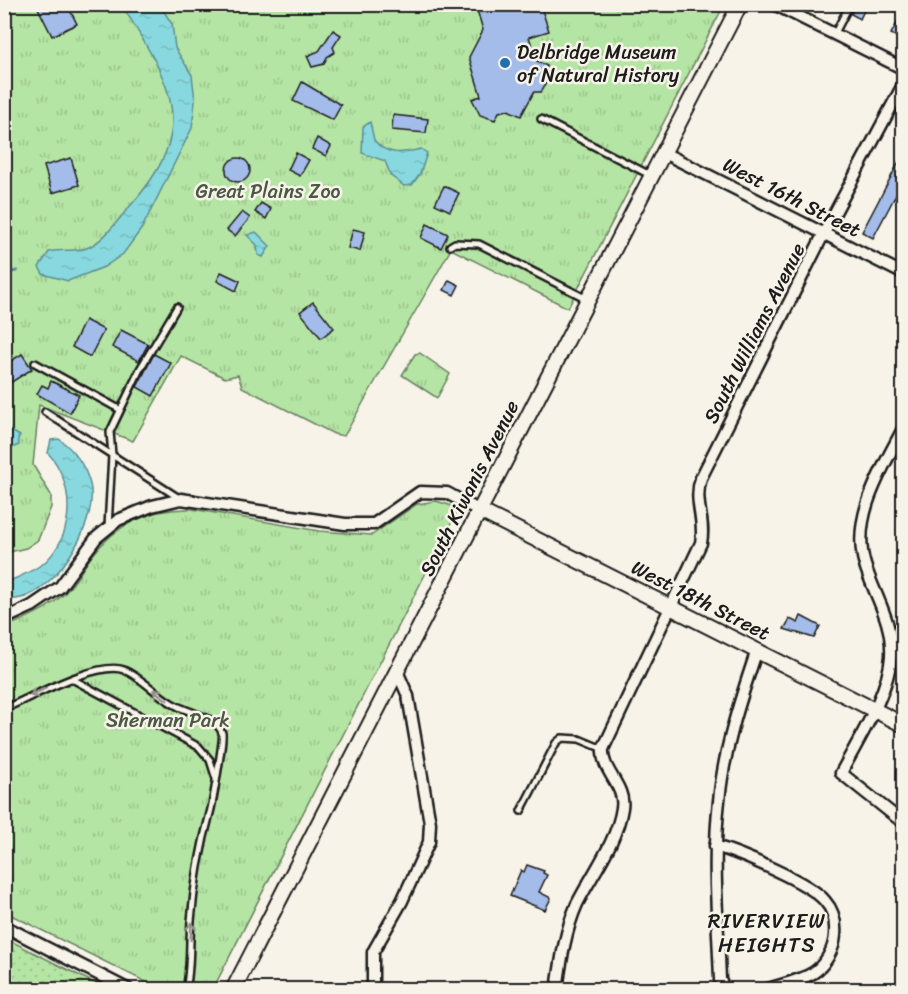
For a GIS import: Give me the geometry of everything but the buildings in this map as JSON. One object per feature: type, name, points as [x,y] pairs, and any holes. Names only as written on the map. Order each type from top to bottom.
[{"type":"main road","name":"South Kiwanis Avenue","points":[[233,990],[740,4]]},
{"type":"main road","name":"West 18th Street","points":[[480,511],[903,725]]},
{"type":"street","points":[[774,4],[903,69]]},
{"type":"street","name":"South Williams Avenue","points":[[603,749],[701,543],[702,525],[696,501],[701,478],[824,233],[903,83]]},
{"type":"street","name":"West 16th Street","points":[[664,153],[903,274]]},
{"type":"street","points":[[900,820],[841,773],[890,670],[891,638],[886,615],[865,565],[862,526],[871,492],[903,428]]},
{"type":"street","points":[[4,619],[32,606],[60,587],[96,538],[118,520],[152,506],[180,499],[345,524],[374,524],[420,492],[447,494],[480,511]]},
{"type":"street","points":[[725,990],[720,980],[715,846],[718,801],[727,750],[757,650]]},
{"type":"street","points":[[373,990],[373,952],[402,902],[429,842],[430,823],[408,696],[397,671]]},
{"type":"street","points":[[557,990],[566,938],[576,906],[609,843],[622,810],[622,797],[603,762],[603,749]]},
{"type":"street","points":[[715,846],[745,855],[813,891],[825,900],[832,912],[836,925],[835,941],[821,967],[811,974],[765,990]]},
{"type":"street","points":[[4,926],[129,990]]},
{"type":"lane","points":[[834,35],[850,4]]},
{"type":"lane","points":[[541,119],[652,176]]},
{"type":"lane","points":[[450,246],[455,243],[479,244],[588,300]]},
{"type":"lane","points":[[108,529],[112,455],[110,432],[119,409],[177,306]]},
{"type":"lane","points":[[35,363],[119,409]]},
{"type":"lane","points":[[45,412],[180,499]]},
{"type":"lane","points":[[4,710],[46,688],[101,669],[123,670],[174,705],[215,723],[223,738],[198,863],[186,990]]},
{"type":"lane","points":[[74,680],[199,747],[210,760],[216,779]]},
{"type":"lane","points":[[521,811],[556,743],[562,738],[579,739],[603,749]]},
{"type":"green space","name":"Great Plains Zoo","points":[[605,4],[621,8],[640,4],[724,5],[568,308],[451,249],[344,436],[334,434],[242,387],[238,375],[225,378],[181,356],[133,441],[39,405],[33,465],[51,495],[51,507],[38,540],[26,548],[5,553],[4,5]]},
{"type":"green space","points":[[420,353],[450,374],[437,398],[402,375],[415,354]]},
{"type":"green space","name":"Sherman Park","points":[[436,501],[459,508],[213,989],[160,989],[5,912],[4,628],[51,605],[72,585],[102,544],[124,526],[149,515],[177,509],[192,509],[319,531],[372,535],[417,504]]},
{"type":"green space","points":[[5,938],[106,989],[5,989]]},
{"type":"water","points":[[122,5],[160,5],[172,24],[175,48],[192,75],[195,101],[192,128],[142,228],[123,254],[104,267],[68,281],[43,274],[39,267],[49,252],[84,249],[107,234],[153,177],[166,151],[172,127],[171,104],[164,81]]},
{"type":"water","points":[[370,122],[374,140],[384,149],[402,152],[421,149],[427,153],[420,174],[412,185],[404,186],[391,176],[385,161],[362,153],[363,127]]},
{"type":"water","points":[[256,232],[270,246],[263,257],[258,255],[257,245],[247,235]]},
{"type":"water","points":[[4,427],[20,436],[19,445],[5,451]]},
{"type":"water","points":[[59,439],[78,458],[88,477],[91,499],[89,515],[75,548],[52,578],[40,589],[27,596],[5,601],[5,583],[42,565],[56,549],[63,536],[67,522],[67,492],[57,465],[48,453],[51,440]]},
{"type":"waterway","points":[[4,273],[17,271]]},
{"type":"place","name":"Delbridge Museum of Natural History","points":[[505,63]]},
{"type":"district","name":"RIVERVIEW HEIGHTS","points":[[767,933]]}]
